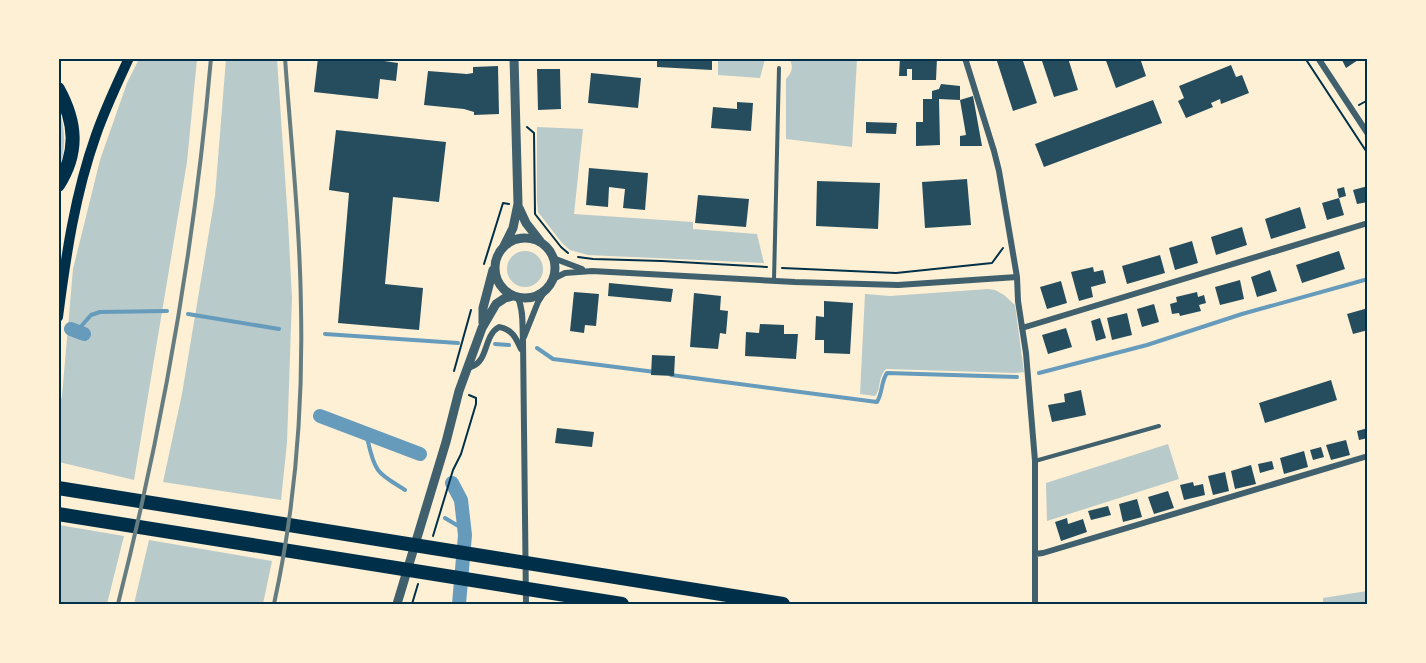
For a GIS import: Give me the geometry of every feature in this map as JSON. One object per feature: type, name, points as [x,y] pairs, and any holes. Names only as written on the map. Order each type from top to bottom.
[{"type":"highway","points":[[58,89],[68,108],[73,145],[66,172],[58,185]]},
{"type":"highway","points":[[58,488],[783,604]]},
{"type":"highway","points":[[58,514],[622,604]]},
{"type":"main road","points":[[58,317],[70,234],[87,163],[102,120],[129,58]]},
{"type":"street","points":[[482,328],[483,308],[495,264],[515,221],[518,204],[514,58]]},
{"type":"street","points":[[965,58],[999,171],[1017,277],[1035,461],[1035,604]]},
{"type":"street","points":[[1318,58],[1368,134]]},
{"type":"street","points":[[518,204],[526,223],[548,250],[555,265],[553,279],[534,310],[523,340]]},
{"type":"street","points":[[1022,328],[1368,224]]},
{"type":"street","points":[[504,246],[522,238],[541,243]]},
{"type":"street","points":[[553,258],[592,271]]},
{"type":"street","points":[[495,264],[495,274],[499,284],[505,291],[516,297],[522,314],[526,604]]},
{"type":"street","points":[[553,279],[565,273],[592,271],[910,285],[1017,277]]},
{"type":"street","points":[[397,604],[459,391],[482,328],[496,303],[504,298],[527,298],[545,291]]},
{"type":"street","points":[[471,367],[479,362],[490,336],[499,327],[508,329],[513,334],[523,352]]},
{"type":"street","points":[[446,442],[465,393],[473,355]]},
{"type":"street","points":[[1035,554],[1368,456]]},
{"type":"lane","points":[[774,280],[779,68]]},
{"type":"lane","points":[[1035,461],[1158,426]]},
{"type":"path","points":[[1305,58],[1368,153]]},
{"type":"path","points":[[526,123],[534,134],[535,214],[561,247],[574,256],[593,259],[896,273],[992,263],[1002,249],[1012,245]]},
{"type":"path","points":[[433,537],[476,404],[476,398],[472,395]]},
{"type":"path","points":[[412,604],[419,582]]},
{"type":"shaded area","points":[[718,58],[765,59],[760,78],[718,75]]},
{"type":"shaded area","points":[[139,59],[197,59],[187,162],[134,480],[59,462],[58,410],[62,396],[73,269],[100,160],[127,83]]},
{"type":"shaded area","points":[[226,59],[277,59],[292,298],[287,443],[281,500],[163,482],[182,394],[215,196]]},
{"type":"shaded area","points":[[789,59],[857,59],[852,147],[786,139],[786,79],[792,67]]},
{"type":"shaded area","points":[[58,108],[63,123],[64,138],[59,169]]},
{"type":"shaded area","points":[[537,127],[583,129],[574,214],[693,222],[693,229],[757,234],[764,263],[588,255],[570,250],[538,212]]},
{"type":"shaded area","points":[[525,251],[538,256],[543,269],[538,282],[525,287],[512,282],[507,269],[512,256]]},
{"type":"shaded area","points":[[988,289],[1004,295],[1015,305],[1024,372],[886,369],[881,376],[875,396],[860,394],[865,294],[890,296]]},
{"type":"shaded area","points":[[1168,444],[1179,479],[1047,521],[1046,483]]},
{"type":"shaded area","points":[[59,525],[124,536],[107,604],[59,604]]},
{"type":"shaded area","points":[[149,540],[272,561],[263,604],[134,604]]},
{"type":"shaded area","points":[[1367,591],[1367,604],[1323,604],[1323,598]]},
{"type":"building","points":[[318,58],[364,58],[398,63],[396,81],[380,79],[378,99],[314,92]]},
{"type":"building","points":[[657,58],[712,58],[712,70],[657,67]]},
{"type":"building","points":[[900,58],[937,58],[936,80],[912,80],[912,69],[907,69],[907,76],[899,76]]},
{"type":"building","points":[[996,58],[1022,58],[1037,103],[1013,111]]},
{"type":"building","points":[[1041,58],[1068,58],[1078,90],[1054,97]]},
{"type":"building","points":[[1105,58],[1140,58],[1146,76],[1116,88]]},
{"type":"building","points":[[1341,58],[1361,58],[1346,68]]},
{"type":"building","points":[[1231,65],[1236,77],[1242,75],[1249,93],[1221,104],[1220,99],[1211,103],[1213,107],[1186,118],[1178,101],[1184,98],[1179,86]]},
{"type":"building","points":[[498,66],[499,114],[474,115],[474,112],[464,109],[424,105],[428,71],[467,74],[473,73],[473,67]]},
{"type":"building","points":[[537,69],[560,69],[561,109],[538,110]]},
{"type":"building","points":[[591,73],[641,78],[638,108],[588,103]]},
{"type":"building","points":[[941,84],[960,86],[960,100],[939,99],[940,145],[916,146],[916,122],[923,122],[923,99],[932,99],[932,91],[939,89]]},
{"type":"building","points":[[973,96],[982,146],[960,146],[960,136],[966,135],[960,100]]},
{"type":"building","points":[[1153,100],[1162,123],[1044,167],[1035,144]]},
{"type":"building","points":[[737,102],[753,103],[751,131],[711,128],[713,107],[737,109]]},
{"type":"building","points":[[866,122],[897,123],[896,134],[866,133]]},
{"type":"building","points":[[336,130],[446,142],[439,202],[393,197],[385,284],[423,288],[419,330],[338,323],[349,193],[329,190]]},
{"type":"building","points":[[589,168],[648,173],[645,210],[623,208],[625,189],[609,187],[608,207],[586,205]]},
{"type":"building","points":[[967,179],[971,225],[925,228],[922,182]]},
{"type":"building","points":[[817,181],[880,183],[878,229],[816,226]]},
{"type":"building","points":[[1368,186],[1368,202],[1357,204],[1353,190]]},
{"type":"building","points":[[1344,187],[1346,196],[1339,198],[1337,189]]},
{"type":"building","points":[[698,195],[749,199],[746,227],[695,223]]},
{"type":"building","points":[[1339,198],[1344,215],[1327,220],[1322,203]]},
{"type":"building","points":[[1300,207],[1306,228],[1271,239],[1265,219]]},
{"type":"building","points":[[1242,227],[1247,245],[1216,255],[1211,237]]},
{"type":"building","points":[[1192,241],[1198,263],[1175,270],[1169,248]]},
{"type":"building","points":[[1339,251],[1345,269],[1302,283],[1296,265]]},
{"type":"building","points":[[1160,255],[1165,273],[1127,284],[1122,266]]},
{"type":"building","points":[[1093,267],[1094,272],[1103,270],[1106,283],[1091,287],[1093,297],[1079,301],[1071,272]]},
{"type":"building","points":[[1270,270],[1277,291],[1257,297],[1251,277]]},
{"type":"building","points":[[1240,280],[1244,299],[1220,305],[1215,287]]},
{"type":"building","points":[[1061,281],[1067,303],[1047,309],[1040,287]]},
{"type":"building","points":[[609,283],[673,289],[671,302],[608,296]]},
{"type":"building","points":[[574,292],[599,294],[596,326],[585,325],[584,333],[570,331]]},
{"type":"building","points":[[1197,292],[1198,297],[1204,295],[1206,303],[1199,305],[1201,311],[1180,316],[1179,313],[1172,314],[1170,304],[1177,302],[1176,297]]},
{"type":"building","points":[[694,293],[721,296],[720,310],[728,311],[726,334],[720,333],[718,349],[690,347]]},
{"type":"building","points":[[824,301],[853,303],[850,354],[824,353],[824,340],[815,340],[816,316],[824,317]]},
{"type":"building","points":[[1154,304],[1159,322],[1142,327],[1137,309]]},
{"type":"building","points":[[1368,308],[1368,330],[1353,334],[1347,314]]},
{"type":"building","points":[[1127,313],[1132,335],[1112,340],[1107,318]]},
{"type":"building","points":[[1100,318],[1106,338],[1096,341],[1091,321]]},
{"type":"building","points":[[760,324],[784,325],[784,334],[798,334],[796,359],[745,356],[746,332],[759,333]]},
{"type":"building","points":[[1066,328],[1072,347],[1048,354],[1042,335]]},
{"type":"building","points":[[652,355],[675,356],[674,376],[651,375]]},
{"type":"building","points":[[1331,380],[1337,400],[1265,423],[1259,403]]},
{"type":"building","points":[[1081,390],[1086,415],[1052,422],[1048,405],[1065,402],[1064,394]]},
{"type":"building","points":[[557,428],[594,432],[592,447],[555,443]]},
{"type":"building","points":[[1368,428],[1368,438],[1359,440],[1357,431]]},
{"type":"building","points":[[1346,440],[1350,455],[1331,460],[1326,445]]},
{"type":"building","points":[[1321,447],[1324,457],[1313,460],[1310,450]]},
{"type":"building","points":[[1304,451],[1308,467],[1284,474],[1280,458]]},
{"type":"building","points":[[1272,461],[1274,469],[1260,473],[1258,464]]},
{"type":"building","points":[[1251,465],[1256,484],[1235,489],[1231,471]]},
{"type":"building","points":[[1225,472],[1229,491],[1213,495],[1208,476]]},
{"type":"building","points":[[1193,482],[1194,486],[1203,484],[1205,495],[1184,500],[1180,485]]},
{"type":"building","points":[[1168,491],[1174,508],[1154,514],[1148,497]]},
{"type":"building","points":[[1137,499],[1142,517],[1123,522],[1119,504]]},
{"type":"building","points":[[1108,506],[1111,515],[1091,520],[1088,511]]},
{"type":"building","points":[[1067,518],[1068,524],[1083,519],[1087,532],[1061,541],[1055,522]]},
{"type":"waterway","points":[[1039,373],[1147,345],[1242,314],[1368,279]]},
{"type":"waterway","points":[[77,331],[91,315],[100,312],[167,311]]},
{"type":"waterway","points":[[188,314],[279,329]]},
{"type":"waterway","points":[[71,329],[84,334]]},
{"type":"waterway","points":[[325,334],[458,343]]},
{"type":"waterway","points":[[495,344],[509,345]]},
{"type":"waterway","points":[[537,348],[553,359],[655,372]]},
{"type":"waterway","points":[[671,375],[877,402],[887,373],[1017,377]]},
{"type":"waterway","points":[[320,416],[420,454]]},
{"type":"waterway","points":[[366,433],[378,470],[405,490]]},
{"type":"waterway","points":[[452,483],[461,500],[465,535],[459,604]]},
{"type":"waterway","points":[[445,518],[465,530]]},
{"type":"railway","points":[[118,604],[149,469],[175,333],[196,196],[211,58]]},
{"type":"railway","points":[[274,604],[292,495],[301,383],[299,247],[285,58]]}]
